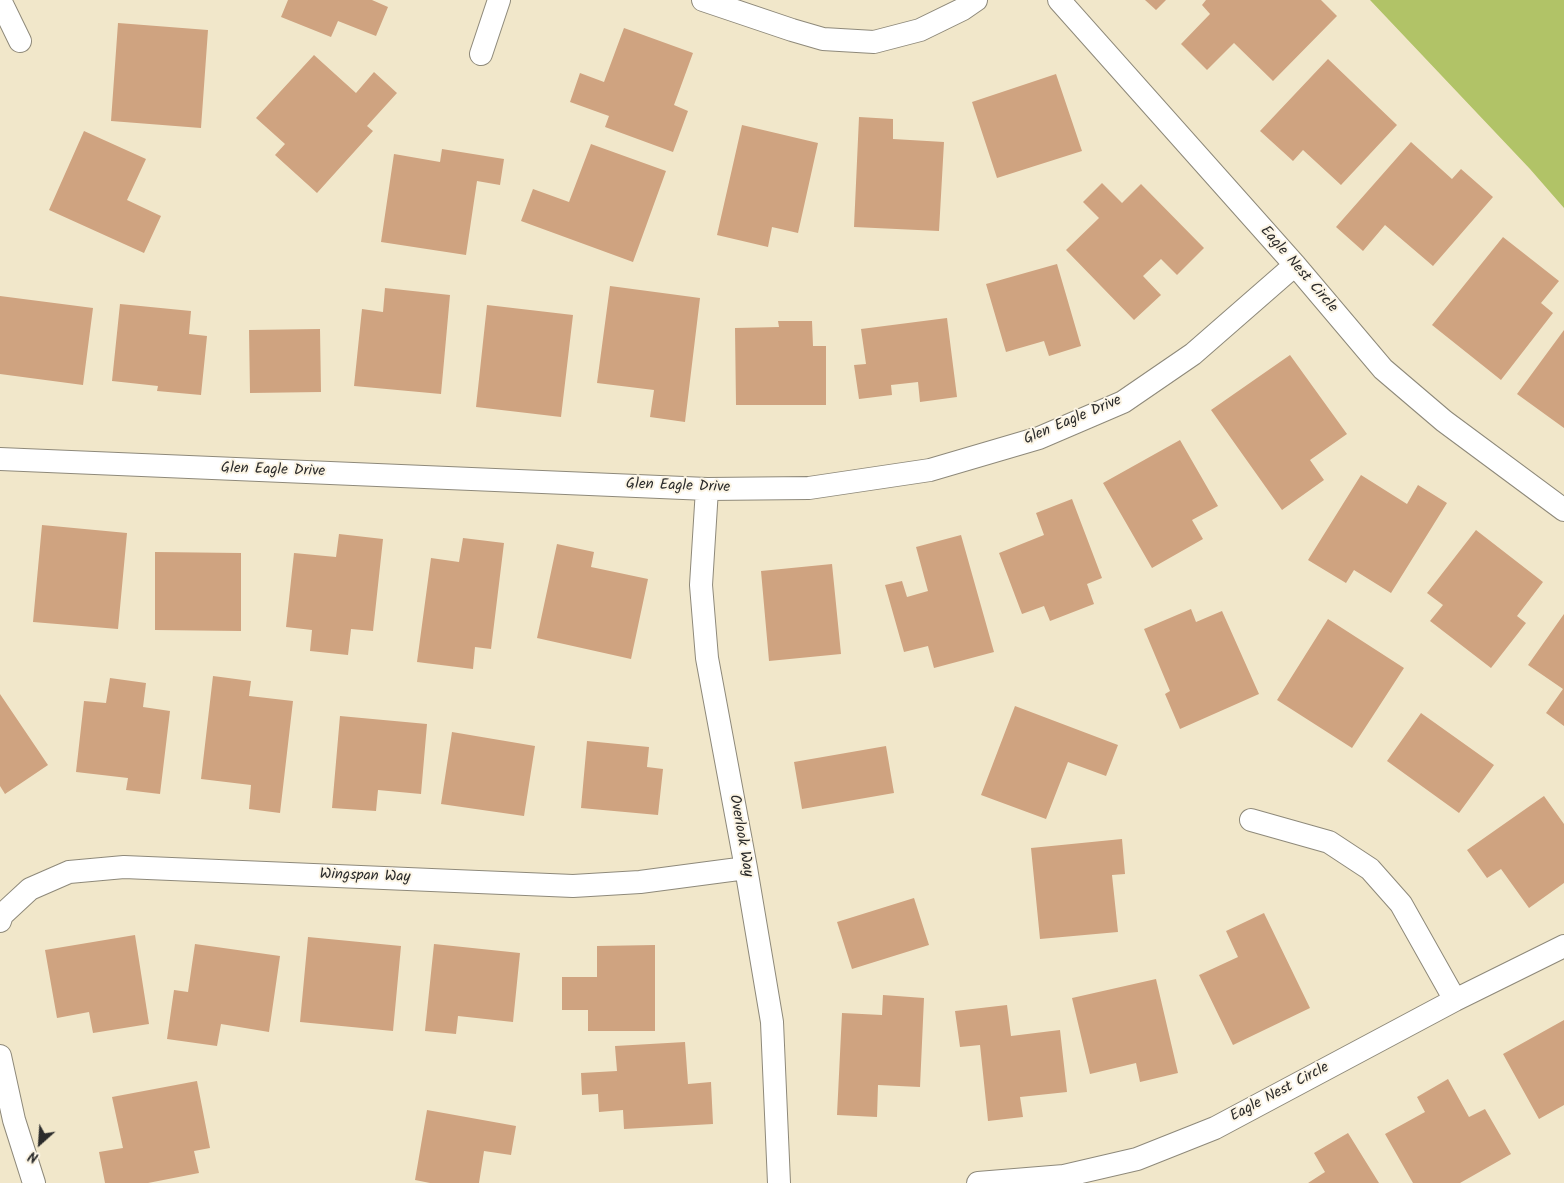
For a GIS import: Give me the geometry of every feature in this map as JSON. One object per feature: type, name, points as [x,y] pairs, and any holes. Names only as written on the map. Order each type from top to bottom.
[{"type":"street","points":[[0,0],[20,41]]},
{"type":"street","points":[[481,54],[499,0]]},
{"type":"street","points":[[702,0],[823,39],[874,42],[920,30],[963,9],[976,0]]},
{"type":"street","name":"Eagle Nest Circle","points":[[1060,0],[1295,265],[1383,369],[1444,421],[1564,510]]},
{"type":"street","name":"Glen Eagle Drive","points":[[0,459],[707,489],[809,488],[930,470],[1039,438],[1123,402],[1193,354],[1295,265]]},
{"type":"street","name":"Overlook Way","points":[[707,489],[701,585],[707,658],[772,1022],[779,1183]]},
{"type":"street","points":[[1251,820],[1329,842],[1370,869],[1401,904],[1454,1000]]},
{"type":"street","name":"Wingspan Way","points":[[0,921],[2,915],[30,889],[69,872],[124,867],[573,886],[640,882],[746,868]]},
{"type":"street","name":"Eagle Nest Circle","points":[[978,1183],[1064,1176],[1137,1159],[1215,1128],[1454,1000],[1564,946]]},
{"type":"street","points":[[0,1056],[14,1120],[34,1183]]},
{"type":"green space","points":[[1370,0],[1564,0],[1564,208],[1530,169]]},
{"type":"building","points":[[288,0],[372,0],[388,7],[376,36],[338,21],[331,37],[281,17]]},
{"type":"building","points":[[1145,0],[1166,0],[1156,10]]},
{"type":"building","points":[[1206,0],[1321,0],[1337,16],[1273,81],[1234,43],[1207,70],[1181,44],[1210,14],[1202,5]]},
{"type":"building","points":[[118,23],[208,30],[201,128],[111,121]]},
{"type":"building","points":[[624,28],[693,53],[674,105],[688,111],[673,152],[605,127],[609,116],[570,102],[580,73],[604,82]]},
{"type":"building","points":[[314,55],[356,93],[374,72],[397,93],[367,126],[373,131],[317,193],[275,155],[285,144],[256,118]]},
{"type":"building","points":[[1328,59],[1397,125],[1341,185],[1303,150],[1293,161],[1260,131]]},
{"type":"building","points":[[1056,74],[1082,151],[997,178],[972,102]]},
{"type":"building","points":[[859,117],[893,119],[893,139],[944,142],[939,231],[854,227]]},
{"type":"building","points":[[742,125],[818,143],[798,233],[772,227],[768,247],[717,235]]},
{"type":"building","points":[[84,131],[146,159],[127,200],[161,216],[144,253],[49,210]]},
{"type":"building","points":[[1411,142],[1452,179],[1461,169],[1493,197],[1433,266],[1385,225],[1363,251],[1336,227]]},
{"type":"building","points":[[591,144],[666,171],[633,262],[521,221],[533,189],[569,202]]},
{"type":"building","points":[[442,149],[504,159],[500,185],[477,181],[466,255],[381,242],[394,154],[440,162]]},
{"type":"building","points":[[1102,183],[1122,203],[1141,184],[1204,248],[1177,275],[1161,259],[1143,276],[1161,295],[1134,320],[1066,250],[1099,218],[1083,202]]},
{"type":"building","points":[[1503,237],[1559,281],[1541,303],[1553,313],[1501,380],[1432,325]]},
{"type":"building","points":[[1057,264],[1081,346],[1049,356],[1044,341],[1006,352],[986,284]]},
{"type":"building","points":[[610,286],[700,298],[685,422],[650,417],[654,390],[597,383]]},
{"type":"building","points":[[385,288],[450,295],[441,394],[354,386],[362,309],[383,312]]},
{"type":"building","points":[[0,296],[93,308],[83,385],[0,374]]},
{"type":"building","points":[[120,304],[191,311],[189,334],[207,336],[201,395],[157,391],[158,386],[112,381]]},
{"type":"building","points":[[487,305],[573,315],[561,417],[476,407]]},
{"type":"building","points":[[947,318],[957,397],[920,402],[918,382],[891,385],[892,395],[859,399],[854,365],[866,364],[861,329]]},
{"type":"building","points":[[778,321],[812,321],[813,346],[826,346],[826,405],[736,405],[735,328],[779,327]]},
{"type":"building","points":[[320,329],[321,392],[250,393],[249,330]]},
{"type":"building","points":[[1564,330],[1564,428],[1517,394]]},
{"type":"building","points":[[1290,355],[1347,434],[1310,460],[1324,480],[1282,510],[1211,410]]},
{"type":"building","points":[[1180,440],[1218,506],[1192,520],[1203,539],[1152,568],[1103,483]]},
{"type":"building","points":[[1361,475],[1407,504],[1418,485],[1447,503],[1391,593],[1354,570],[1346,583],[1308,560]]},
{"type":"building","points":[[1072,499],[1102,578],[1087,584],[1094,604],[1050,621],[1044,606],[1022,614],[999,553],[1044,535],[1036,513]]},
{"type":"building","points":[[42,525],[127,533],[118,629],[33,622]]},
{"type":"building","points":[[1476,530],[1543,582],[1517,616],[1526,623],[1491,668],[1430,621],[1443,605],[1427,593]]},
{"type":"building","points":[[339,534],[383,539],[373,631],[351,629],[348,655],[310,651],[312,630],[286,627],[294,553],[336,557]]},
{"type":"building","points":[[961,535],[994,652],[934,668],[928,646],[904,652],[885,585],[902,581],[907,597],[928,591],[916,547]]},
{"type":"building","points":[[463,538],[504,543],[491,649],[475,647],[473,669],[417,662],[431,558],[459,562]]},
{"type":"building","points":[[557,544],[594,552],[591,567],[648,579],[631,659],[537,638]]},
{"type":"building","points":[[155,552],[241,553],[241,631],[155,630]]},
{"type":"building","points":[[832,564],[841,654],[769,661],[761,571]]},
{"type":"building","points":[[1191,609],[1196,622],[1222,611],[1259,694],[1180,729],[1165,694],[1170,691],[1144,629]]},
{"type":"building","points":[[1564,614],[1564,726],[1546,713],[1563,689],[1528,665]]},
{"type":"building","points":[[1328,619],[1404,668],[1352,748],[1277,700]]},
{"type":"building","points":[[213,676],[251,681],[249,696],[293,701],[280,813],[249,809],[251,785],[201,779]]},
{"type":"building","points":[[110,678],[146,683],[143,707],[170,711],[160,794],[126,790],[128,778],[76,772],[84,701],[106,703]]},
{"type":"building","points":[[0,694],[48,765],[5,794],[0,786]]},
{"type":"building","points":[[1015,706],[1118,745],[1106,776],[1068,762],[1046,819],[981,795]]},
{"type":"building","points":[[1421,713],[1494,765],[1459,813],[1387,761]]},
{"type":"building","points":[[340,716],[427,724],[421,794],[378,790],[376,811],[332,808]]},
{"type":"building","points":[[452,732],[535,746],[524,816],[441,804]]},
{"type":"building","points":[[587,741],[649,747],[647,767],[663,769],[658,815],[581,808]]},
{"type":"building","points":[[886,746],[894,793],[802,809],[794,762]]},
{"type":"building","points":[[1544,796],[1564,824],[1564,883],[1529,908],[1501,869],[1487,878],[1467,850]]},
{"type":"building","points":[[1122,839],[1125,874],[1112,875],[1118,932],[1040,939],[1031,848]]},
{"type":"building","points":[[914,898],[929,945],[852,969],[837,922]]},
{"type":"building","points":[[1264,913],[1310,1008],[1233,1045],[1199,975],[1238,957],[1226,931]]},
{"type":"building","points":[[135,935],[149,1024],[93,1033],[89,1012],[57,1018],[45,950]]},
{"type":"building","points":[[308,937],[401,946],[393,1031],[300,1022]]},
{"type":"building","points":[[195,944],[280,956],[269,1032],[221,1024],[217,1046],[167,1039],[174,990],[188,992]]},
{"type":"building","points":[[434,944],[520,953],[513,1022],[458,1016],[456,1034],[425,1031]]},
{"type":"building","points":[[655,945],[655,1031],[588,1031],[588,1010],[562,1010],[562,977],[597,977],[597,946]]},
{"type":"building","points":[[1156,979],[1178,1073],[1140,1082],[1136,1063],[1090,1074],[1072,998]]},
{"type":"building","points":[[883,995],[924,998],[920,1087],[878,1085],[877,1117],[837,1115],[842,1013],[882,1015]]},
{"type":"building","points":[[1007,1005],[1011,1036],[1060,1030],[1067,1092],[1020,1097],[1023,1117],[988,1121],[980,1045],[960,1047],[955,1011]]},
{"type":"building","points":[[1564,1020],[1564,1105],[1539,1119],[1503,1054]]},
{"type":"building","points":[[685,1042],[688,1084],[711,1082],[713,1124],[624,1129],[623,1110],[599,1112],[598,1094],[582,1095],[581,1073],[617,1071],[615,1046]]},
{"type":"building","points":[[1448,1079],[1469,1117],[1485,1109],[1511,1154],[1460,1183],[1413,1183],[1385,1134],[1425,1112],[1417,1097]]},
{"type":"building","points":[[197,1081],[210,1148],[194,1151],[199,1173],[148,1183],[105,1183],[99,1152],[123,1148],[112,1097]]},
{"type":"building","points":[[427,1110],[516,1126],[511,1155],[484,1151],[479,1183],[430,1183],[415,1180]]},
{"type":"building","points":[[1348,1133],[1379,1183],[1308,1183],[1325,1172],[1314,1153]]}]
